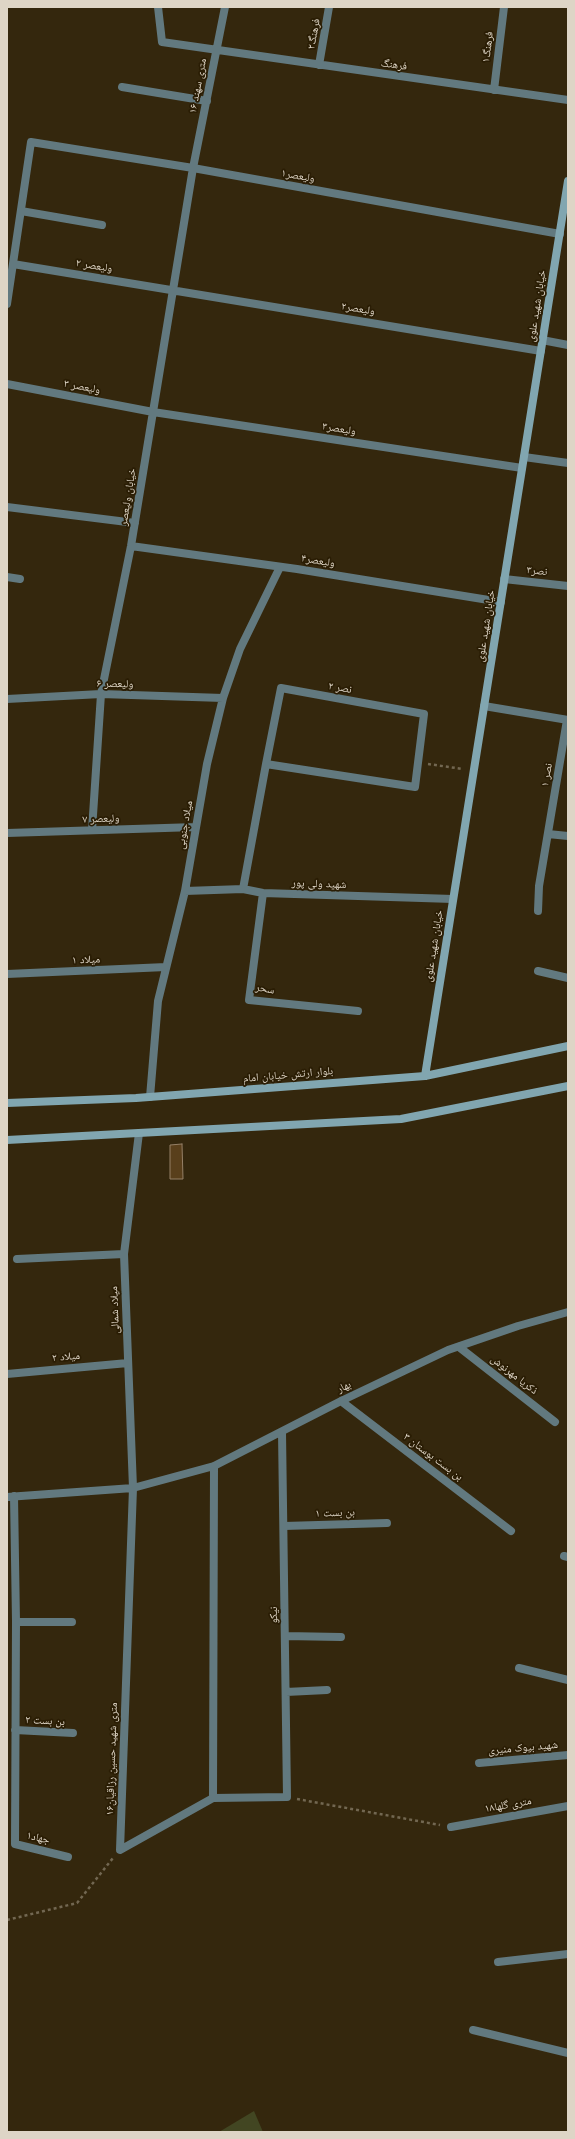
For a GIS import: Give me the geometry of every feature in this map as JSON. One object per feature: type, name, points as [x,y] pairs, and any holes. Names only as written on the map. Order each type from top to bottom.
[{"type":"main road","name":"خیابان شهید علوی","points":[[425,1076],[568,181]]},
{"type":"main road","name":"بلوار ارتش خیابان امام","points":[[7,1103],[150,1097],[425,1076],[567,1045]]},
{"type":"main road","points":[[7,1140],[401,1119],[568,1086]]},
{"type":"street","name":"فرهنگ","points":[[158,7],[162,42],[216,51],[568,100]]},
{"type":"street","name":"۱۶ متری سهند","points":[[193,168],[225,7]]},
{"type":"street","name":"فرهنگ۲","points":[[319,65],[330,7]]},
{"type":"street","name":"فرهنگ۱","points":[[494,90],[504,7]]},
{"type":"street","points":[[122,87],[206,101]]},
{"type":"street","name":"ولیعصر۱","points":[[21,211],[31,142],[193,168],[560,234]]},
{"type":"street","name":"خیابان ولیعصر","points":[[92,830],[101,694],[131,546],[193,168]]},
{"type":"street","points":[[7,304],[21,211],[102,225]]},
{"type":"street","name":"ولیعصر ۲","points":[[13,264],[173,290]]},
{"type":"street","name":"ولیعصر۲","points":[[173,290],[541,351]]},
{"type":"street","points":[[542,340],[568,345]]},
{"type":"street","name":"ولیعصر ۳","points":[[7,384],[153,412]]},
{"type":"street","name":"ولیعصر۳","points":[[153,412],[522,468]]},
{"type":"street","points":[[524,457],[568,463]]},
{"type":"street","points":[[7,508],[135,523]]},
{"type":"street","name":"ولیعصر۴","points":[[131,546],[280,567],[501,602]]},
{"type":"street","name":"میلاد جنوبی","points":[[150,1097],[158,1001],[185,890],[207,764],[223,698],[240,649],[280,567]]},
{"type":"street","points":[[7,577],[20,579]]},
{"type":"street","name":"نصر۳","points":[[504,579],[568,586]]},
{"type":"street","name":"نصر ۲","points":[[243,889],[266,764],[281,688],[424,714],[415,787],[266,764]]},
{"type":"street","name":"ولیعصر ۶","points":[[7,699],[101,694],[223,698]]},
{"type":"street","name":"نصر ۱","points":[[484,706],[568,720],[539,886],[538,911]]},
{"type":"street","name":"ولیعصر ۷","points":[[7,833],[196,827]]},
{"type":"street","points":[[548,834],[568,836]]},
{"type":"street","name":"شهید ولی پور","points":[[185,890],[243,889],[263,893],[453,899]]},
{"type":"street","name":"سحر","points":[[263,893],[249,1000],[358,1011]]},
{"type":"street","name":"میلاد ۱","points":[[7,974],[166,967]]},
{"type":"street","points":[[538,971],[568,978]]},
{"type":"street","name":"میلاد شمالی","points":[[133,1488],[124,1254],[139,1132]]},
{"type":"street","points":[[17,1259],[124,1254]]},
{"type":"street","name":"بهار","points":[[10,1497],[133,1488],[214,1466],[341,1401],[460,1347],[518,1326],[568,1312]]},
{"type":"street","name":"ذکریا مهرنوش","points":[[460,1347],[555,1422]]},
{"type":"street","name":"میلاد ۲","points":[[7,1374],[128,1363]]},
{"type":"street","name":"بن بست بوستان ۳","points":[[341,1401],[511,1531]]},
{"type":"street","name":"نیکو","points":[[282,1432],[287,1797]]},
{"type":"street","points":[[213,1798],[214,1466]]},
{"type":"street","name":"۱۶متری شهید حسین رزاقیان","points":[[120,1850],[133,1488]]},
{"type":"street","name":"جهاد۱","points":[[10,1497],[16,1622],[15,1844],[68,1857]]},
{"type":"street","name":"بن بست ۱","points":[[284,1526],[387,1523]]},
{"type":"street","points":[[16,1622],[72,1622]]},
{"type":"street","points":[[285,1636],[340,1637]]},
{"type":"street","points":[[519,1668],[568,1680]]},
{"type":"street","points":[[286,1692],[327,1690]]},
{"type":"street","name":"بن بست ۲","points":[[15,1730],[73,1733]]},
{"type":"street","name":"شهید بیوک منیری","points":[[479,1763],[568,1755]]},
{"type":"street","points":[[120,1850],[213,1798],[287,1797]]},
{"type":"street","name":"۱۸متری گلها","points":[[451,1827],[568,1806]]},
{"type":"street","points":[[498,1962],[568,1954]]},
{"type":"street","points":[[473,2030],[568,2053]]},
{"type":"path","points":[[418,763],[474,770]]},
{"type":"path","points":[[287,1797],[451,1827]]},
{"type":"path","points":[[7,1920],[76,1903],[120,1850]]},
{"type":"green space","points":[[254,2111],[263,2132],[219,2132]]},
{"type":"building","points":[[182,1144],[183,1179],[170,1179],[170,1145]]}]
